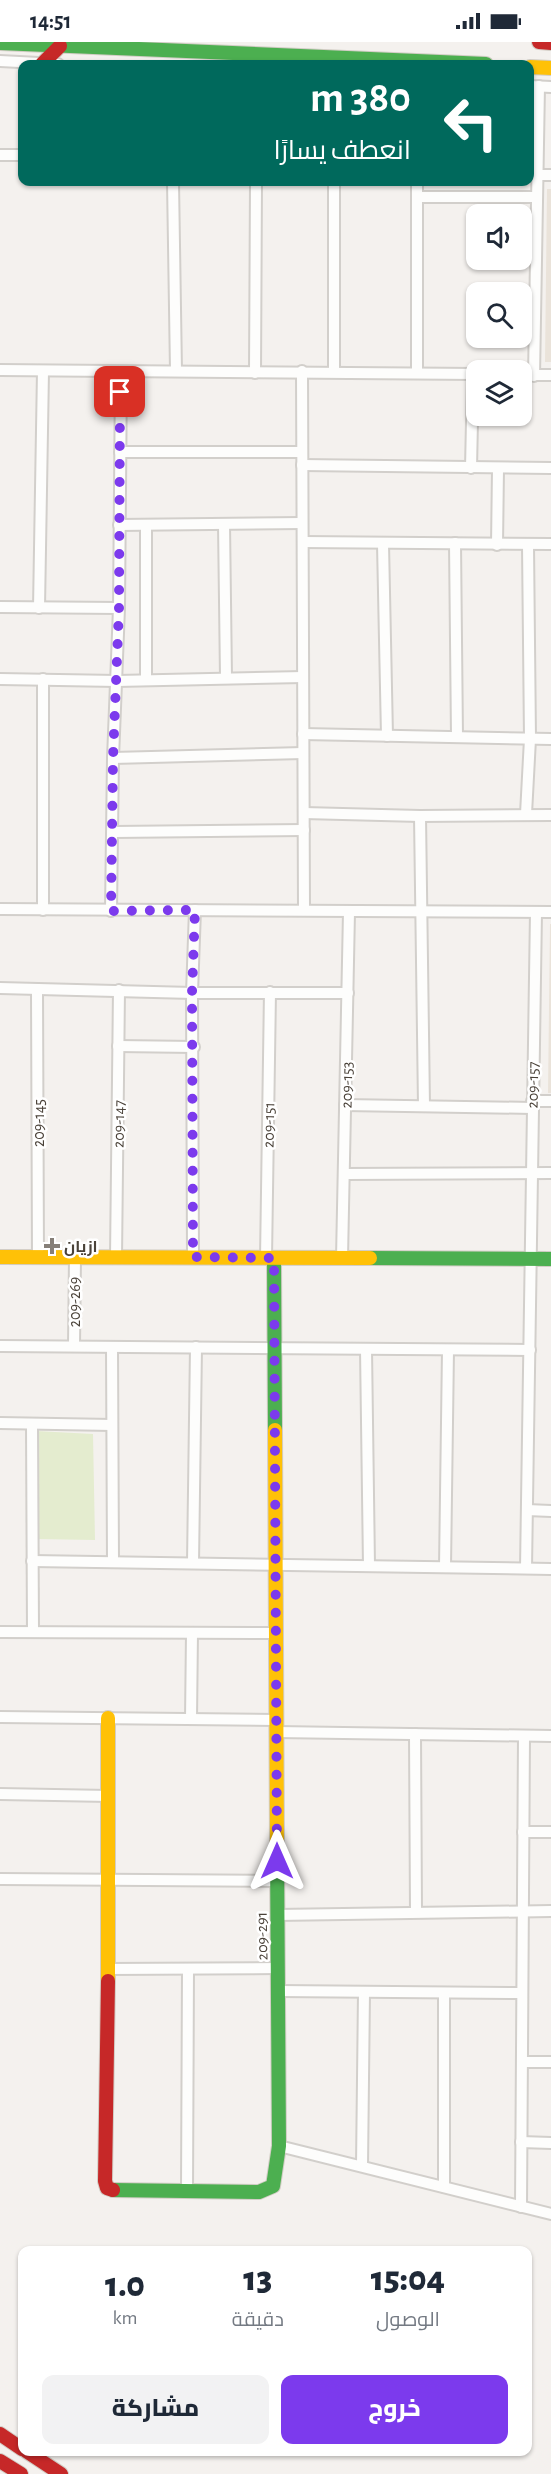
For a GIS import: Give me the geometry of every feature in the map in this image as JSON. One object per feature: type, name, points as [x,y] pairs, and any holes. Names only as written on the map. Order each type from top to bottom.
[{"type":"main road","points":[[539,42],[551,42]]},
{"type":"main road","points":[[0,43],[249,48],[382,60]]},
{"type":"main road","points":[[46,60],[60,46]]},
{"type":"main road","points":[[534,67],[551,68]]},
{"type":"main road","points":[[0,1257],[551,1259]]},
{"type":"main road","name":"209-291","points":[[187,2191],[259,2192],[273,2186],[279,2146],[275,1348],[270,1258]]},
{"type":"main road","points":[[108,1718],[109,1880],[105,2181],[107,2188],[113,2190],[187,2191]]},
{"type":"main road","points":[[0,2434],[18,2446]]},
{"type":"main road","points":[[33,2456],[61,2474]]},
{"type":"main road","points":[[0,2461],[21,2474]]},
{"type":"street","points":[[0,61],[18,62]]},
{"type":"street","points":[[551,87],[534,86],[537,175],[534,376],[551,375]]},
{"type":"street","points":[[0,155],[18,155]]},
{"type":"street","points":[[537,175],[551,175]]},
{"type":"street","points":[[173,186],[177,370]]},
{"type":"street","points":[[255,372],[256,186]]},
{"type":"street","points":[[334,186],[334,372]]},
{"type":"street","points":[[417,186],[417,374]]},
{"type":"street","points":[[417,197],[537,196]]},
{"type":"street","points":[[0,370],[466,374]]},
{"type":"street","points":[[39,608],[43,371]]},
{"type":"street","points":[[302,371],[304,910]]},
{"type":"street","points":[[111,911],[114,832],[113,758],[119,608],[121,372]]},
{"type":"street","points":[[471,468],[473,426]]},
{"type":"street","points":[[120,452],[303,452]]},
{"type":"street","points":[[302,465],[551,468]]},
{"type":"street","points":[[497,545],[498,469]]},
{"type":"street","points":[[119,525],[302,523]]},
{"type":"street","points":[[224,524],[226,678]]},
{"type":"street","points":[[146,525],[146,679]]},
{"type":"street","points":[[303,542],[551,544]]},
{"type":"street","points":[[455,543],[457,737]]},
{"type":"street","points":[[383,544],[387,736]]},
{"type":"street","points":[[526,814],[530,739],[528,545]]},
{"type":"street","points":[[0,607],[119,608]]},
{"type":"street","points":[[0,679],[117,681],[303,677]]},
{"type":"street","points":[[43,679],[43,910]]},
{"type":"street","points":[[303,734],[551,739]]},
{"type":"street","points":[[113,758],[303,753]]},
{"type":"street","points":[[304,813],[420,816],[551,814]]},
{"type":"street","points":[[420,816],[424,1106]]},
{"type":"street","points":[[114,832],[304,830]]},
{"type":"street","points":[[0,909],[551,912]]},
{"type":"street","points":[[193,1257],[192,993],[195,910]]},
{"type":"street","name":"209-153","points":[[342,1258],[349,912]]},
{"type":"street","name":"209-157","points":[[526,1568],[536,912]]},
{"type":"street","points":[[0,988],[192,993],[348,993]]},
{"type":"street","name":"209-145","points":[[37,989],[38,1258]]},
{"type":"street","name":"209-147","points":[[116,1258],[119,990]]},
{"type":"street","name":"209-151","points":[[270,992],[270,1258]]},
{"type":"street","points":[[118,1046],[194,1047]]},
{"type":"street","points":[[345,1105],[532,1104],[551,1101]]},
{"type":"street","points":[[344,1174],[551,1173]]},
{"type":"street","name":"209-269","points":[[74,1346],[75,1258]]},
{"type":"street","points":[[0,1346],[530,1350]]},
{"type":"street","points":[[112,1347],[113,1562]]},
{"type":"street","points":[[193,1563],[196,1347]]},
{"type":"street","points":[[366,1349],[369,1566]]},
{"type":"street","points":[[445,1567],[448,1350]]},
{"type":"street","points":[[0,1423],[112,1425]]},
{"type":"street","points":[[32,1424],[33,1632]]},
{"type":"street","points":[[527,1510],[551,1511]]},
{"type":"street","points":[[32,1561],[551,1569]]},
{"type":"street","points":[[0,1632],[276,1634]]},
{"type":"street","points":[[191,1719],[192,1633]]},
{"type":"street","points":[[0,1717],[191,1719],[415,1734],[551,1736]]},
{"type":"street","points":[[415,1734],[416,1912]]},
{"type":"street","points":[[521,2207],[524,1736]]},
{"type":"street","points":[[0,1794],[109,1796]]},
{"type":"street","points":[[523,1832],[551,1832]]},
{"type":"street","points":[[0,1879],[277,1881]]},
{"type":"street","points":[[277,1915],[551,1911]]},
{"type":"street","points":[[107,1969],[278,1968]]},
{"type":"street","points":[[187,2191],[188,1969]]},
{"type":"street","points":[[278,1991],[522,1993]]},
{"type":"street","points":[[362,2166],[364,1992]]},
{"type":"street","points":[[444,1992],[444,2187]]},
{"type":"street","points":[[522,2062],[551,2062]]},
{"type":"street","points":[[521,2142],[551,2143]]},
{"type":"street","points":[[279,2146],[551,2214]]},
{"type":"shaded area","points":[[547,189],[551,189],[551,362],[545,362]]},
{"type":"shaded area","points":[[550,924],[551,1093],[548,1093]]},
{"type":"green space","points":[[36,1431],[93,1434],[95,1540],[35,1539]]},
{"type":"traffic: fast","points":[[0,43],[393,60]]},
{"type":"traffic: fast","points":[[274,1258],[275,1430]]},
{"type":"traffic: fast","points":[[370,1258],[551,1259]]},
{"type":"traffic: fast","points":[[113,2190],[259,2192],[273,2186],[279,2146],[277,1851]]},
{"type":"traffic: slow","points":[[534,67],[551,68]]},
{"type":"traffic: slow","points":[[0,1257],[370,1258]]},
{"type":"traffic: slow","points":[[275,1430],[277,1851]]},
{"type":"traffic: slow","points":[[108,1718],[108,1981]]},
{"type":"traffic: jam","points":[[539,42],[551,43]]},
{"type":"traffic: jam","points":[[46,60],[60,46]]},
{"type":"traffic: jam","points":[[108,1981],[105,2181],[107,2188],[113,2190]]},
{"type":"traffic: jam","points":[[0,2434],[18,2446]]},
{"type":"traffic: jam","points":[[34,2456],[61,2474]]},
{"type":"traffic: jam","points":[[0,2461],[21,2474]]},
{"type":"place","name":"ازيان","points":[[52,1246]]},
{"type":"route","points":[[120,392],[119,608],[113,758],[114,832],[111,911],[195,910],[192,993],[193,1257],[274,1258],[277,1861]]}]
